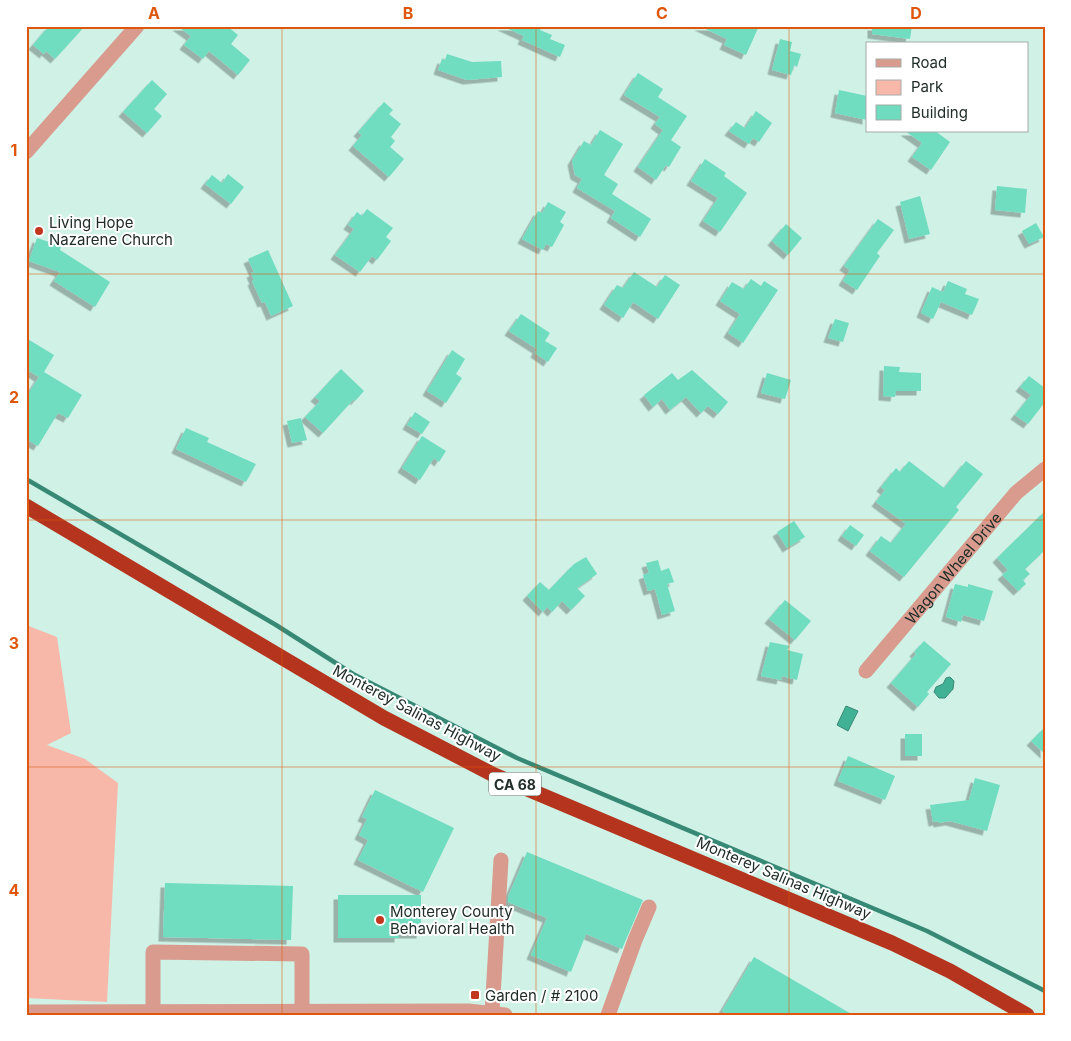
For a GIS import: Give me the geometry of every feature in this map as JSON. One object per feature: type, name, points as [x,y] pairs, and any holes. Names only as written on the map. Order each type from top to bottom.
[{"type":"highway","name":"Monterey Salinas Highway","points":[[26,506],[384,718],[494,775],[892,943],[950,971],[1027,1015]]},
{"type":"street","points":[[26,152],[137,26]]},
{"type":"street","name":"Wagon Wheel Drive","points":[[866,671],[1010,500],[1045,469]]},
{"type":"street","points":[[26,1012],[278,1013],[302,1011],[360,1013],[468,1011],[499,1014],[502,860]]},
{"type":"street","points":[[608,1015],[635,940],[650,907]]},
{"type":"street","points":[[153,1012],[153,952],[302,954],[302,1011]]},
{"type":"green space","points":[[26,625],[57,637],[71,733],[47,745],[85,759],[118,783],[107,1002],[26,998]]},
{"type":"shaded area","points":[[950,677],[954,681],[953,689],[945,698],[939,698],[934,692],[936,687],[943,684],[946,678]]},
{"type":"shaded area","points":[[846,706],[858,711],[848,731],[837,725]]},
{"type":"building","points":[[49,26],[85,26],[55,59],[46,51],[44,54],[33,45]]},
{"type":"building","points":[[177,26],[227,26],[238,35],[231,44],[250,60],[238,75],[209,51],[203,59],[184,45],[191,36]]},
{"type":"building","points":[[502,26],[542,26],[540,30],[552,35],[550,39],[565,45],[560,57],[522,40],[524,36]]},
{"type":"building","points":[[699,26],[759,26],[746,55],[724,45],[727,39]]},
{"type":"building","points":[[872,26],[912,26],[910,39],[872,34]]},
{"type":"building","points":[[780,39],[792,42],[790,51],[801,54],[797,67],[794,65],[791,75],[772,70]]},
{"type":"building","points":[[447,54],[472,62],[501,61],[502,77],[467,80],[438,70],[442,59],[445,60]]},
{"type":"building","points":[[638,73],[663,89],[658,97],[687,116],[671,140],[681,147],[669,167],[666,165],[656,180],[638,167],[663,130],[655,124],[660,117],[624,95]]},
{"type":"building","points":[[152,80],[167,94],[154,109],[162,116],[147,133],[123,112]]},
{"type":"building","points":[[839,90],[866,96],[866,120],[835,113]]},
{"type":"building","points":[[384,102],[393,110],[389,114],[401,124],[391,137],[395,141],[390,147],[404,159],[389,177],[353,146],[362,135],[358,132]]},
{"type":"building","points":[[756,111],[772,123],[759,142],[753,138],[749,144],[729,131],[736,122],[745,128]]},
{"type":"building","points":[[600,130],[623,144],[604,175],[618,184],[612,194],[651,219],[640,237],[611,218],[615,211],[577,188],[582,179],[575,175],[572,161],[584,141],[591,145]]},
{"type":"building","points":[[906,132],[936,132],[950,142],[931,170],[912,157],[922,143]]},
{"type":"building","points":[[705,159],[726,173],[724,176],[747,193],[720,232],[703,221],[718,198],[691,181]]},
{"type":"building","points":[[228,174],[244,187],[231,204],[205,184],[212,175],[222,183]]},
{"type":"building","points":[[997,186],[1027,189],[1025,213],[995,210]]},
{"type":"building","points":[[920,196],[930,234],[909,239],[900,202]]},
{"type":"building","points":[[548,202],[566,212],[560,222],[564,225],[552,247],[546,244],[543,250],[522,239],[538,211],[542,213]]},
{"type":"building","points":[[367,209],[393,228],[386,237],[391,241],[377,260],[372,256],[360,272],[335,255],[354,229],[348,225],[357,212],[362,216]]},
{"type":"building","points":[[878,219],[894,230],[877,253],[880,256],[857,290],[843,281],[850,270],[844,266]]},
{"type":"building","points":[[1036,223],[1044,237],[1029,244],[1022,231]]},
{"type":"building","points":[[786,224],[802,238],[788,255],[772,241]]},
{"type":"building","points":[[37,238],[61,246],[60,250],[110,282],[95,307],[54,281],[60,272],[29,261]]},
{"type":"building","points":[[268,250],[293,306],[271,316],[265,302],[262,303],[252,281],[254,280],[251,273],[254,272],[248,259]]},
{"type":"building","points":[[634,272],[657,287],[665,275],[680,285],[658,319],[633,302],[623,318],[604,305],[617,285],[623,288]]},
{"type":"building","points":[[751,279],[761,286],[764,281],[778,290],[743,343],[728,333],[740,314],[720,301],[732,282],[744,289]]},
{"type":"building","points":[[948,281],[967,289],[965,294],[979,299],[972,315],[941,302],[933,319],[921,313],[932,287],[943,292]]},
{"type":"building","points":[[521,314],[550,333],[545,341],[557,348],[548,362],[535,353],[537,349],[509,331]]},
{"type":"building","points":[[835,319],[849,323],[843,342],[828,338]]},
{"type":"building","points":[[26,338],[54,355],[44,372],[82,395],[68,418],[58,413],[38,446],[26,439],[26,397],[39,377],[26,369]]},
{"type":"building","points":[[452,350],[465,359],[456,374],[462,378],[446,403],[427,391]]},
{"type":"building","points":[[884,366],[900,367],[899,372],[921,373],[921,391],[896,391],[895,397],[883,396]]},
{"type":"building","points":[[341,369],[364,391],[355,401],[354,399],[323,433],[305,417],[320,401],[315,397]]},
{"type":"building","points":[[692,370],[728,402],[718,414],[708,406],[701,413],[686,397],[670,410],[662,399],[653,407],[644,395],[672,373],[678,380]]},
{"type":"building","points":[[767,373],[791,380],[785,399],[761,393]]},
{"type":"building","points":[[1029,376],[1045,388],[1045,402],[1028,424],[1015,415],[1031,395],[1020,387]]},
{"type":"building","points":[[415,412],[430,422],[422,434],[407,425]]},
{"type":"building","points":[[301,418],[307,440],[292,443],[287,421]]},
{"type":"building","points":[[186,428],[209,438],[207,442],[256,464],[246,482],[176,449]]},
{"type":"building","points":[[422,436],[446,451],[439,462],[434,458],[420,480],[402,468]]},
{"type":"building","points":[[909,461],[944,488],[966,461],[983,474],[956,507],[959,510],[904,577],[870,551],[881,536],[891,543],[906,524],[876,502],[885,490],[881,487],[896,468],[900,472]]},
{"type":"building","points":[[1045,511],[1045,550],[1025,569],[1030,574],[1023,580],[1026,584],[1018,591],[1002,575],[1008,570],[997,558]]},
{"type":"building","points":[[794,521],[805,537],[787,548],[777,532]]},
{"type":"building","points":[[850,525],[864,535],[856,546],[842,536]]},
{"type":"building","points":[[586,557],[597,574],[577,588],[585,596],[571,610],[562,601],[552,612],[547,607],[543,612],[527,596],[540,582],[549,590],[574,564]]},
{"type":"building","points":[[658,560],[661,571],[669,568],[674,582],[667,584],[675,611],[662,615],[655,589],[648,591],[643,575],[649,573],[646,563]]},
{"type":"building","points":[[955,584],[968,587],[968,584],[993,591],[984,621],[963,615],[961,622],[946,617]]},
{"type":"building","points":[[785,600],[811,621],[795,640],[769,619]]},
{"type":"building","points":[[924,641],[951,664],[927,692],[929,694],[918,707],[891,683],[916,654],[914,652]]},
{"type":"building","points":[[770,642],[790,646],[787,650],[803,654],[797,680],[782,676],[781,680],[761,676]]},
{"type":"building","points":[[1045,727],[1045,754],[1031,741]]},
{"type":"building","points":[[905,734],[922,734],[922,756],[905,756]]},
{"type":"building","points":[[848,756],[895,776],[885,800],[838,781]]},
{"type":"building","points":[[975,778],[1000,785],[987,831],[950,821],[933,822],[930,805],[969,800]]},
{"type":"building","points":[[375,790],[454,828],[423,892],[358,860],[368,840],[359,835],[367,819],[362,817]]},
{"type":"building","points":[[527,852],[643,900],[622,949],[586,934],[571,972],[531,955],[547,918],[508,902],[508,897]]},
{"type":"building","points":[[165,883],[293,886],[291,940],[163,937]]},
{"type":"building","name":"Monterey County Behavioral Health","points":[[338,895],[421,895],[421,934],[399,934],[399,938],[338,938]]},
{"type":"building","points":[[754,957],[853,1015],[729,1015],[722,1011]]},
{"type":"waterway","points":[[26,479],[276,625],[353,674],[517,758],[927,931],[1045,991]]},
{"type":"place","name":"Living Hope Nazarene Church","points":[[39,231]]},
{"type":"place","name":"Monterey County Behavioral Health","points":[[380,920]]},
{"type":"place","name":"Garden / # 2100","points":[[475,995]]}]
